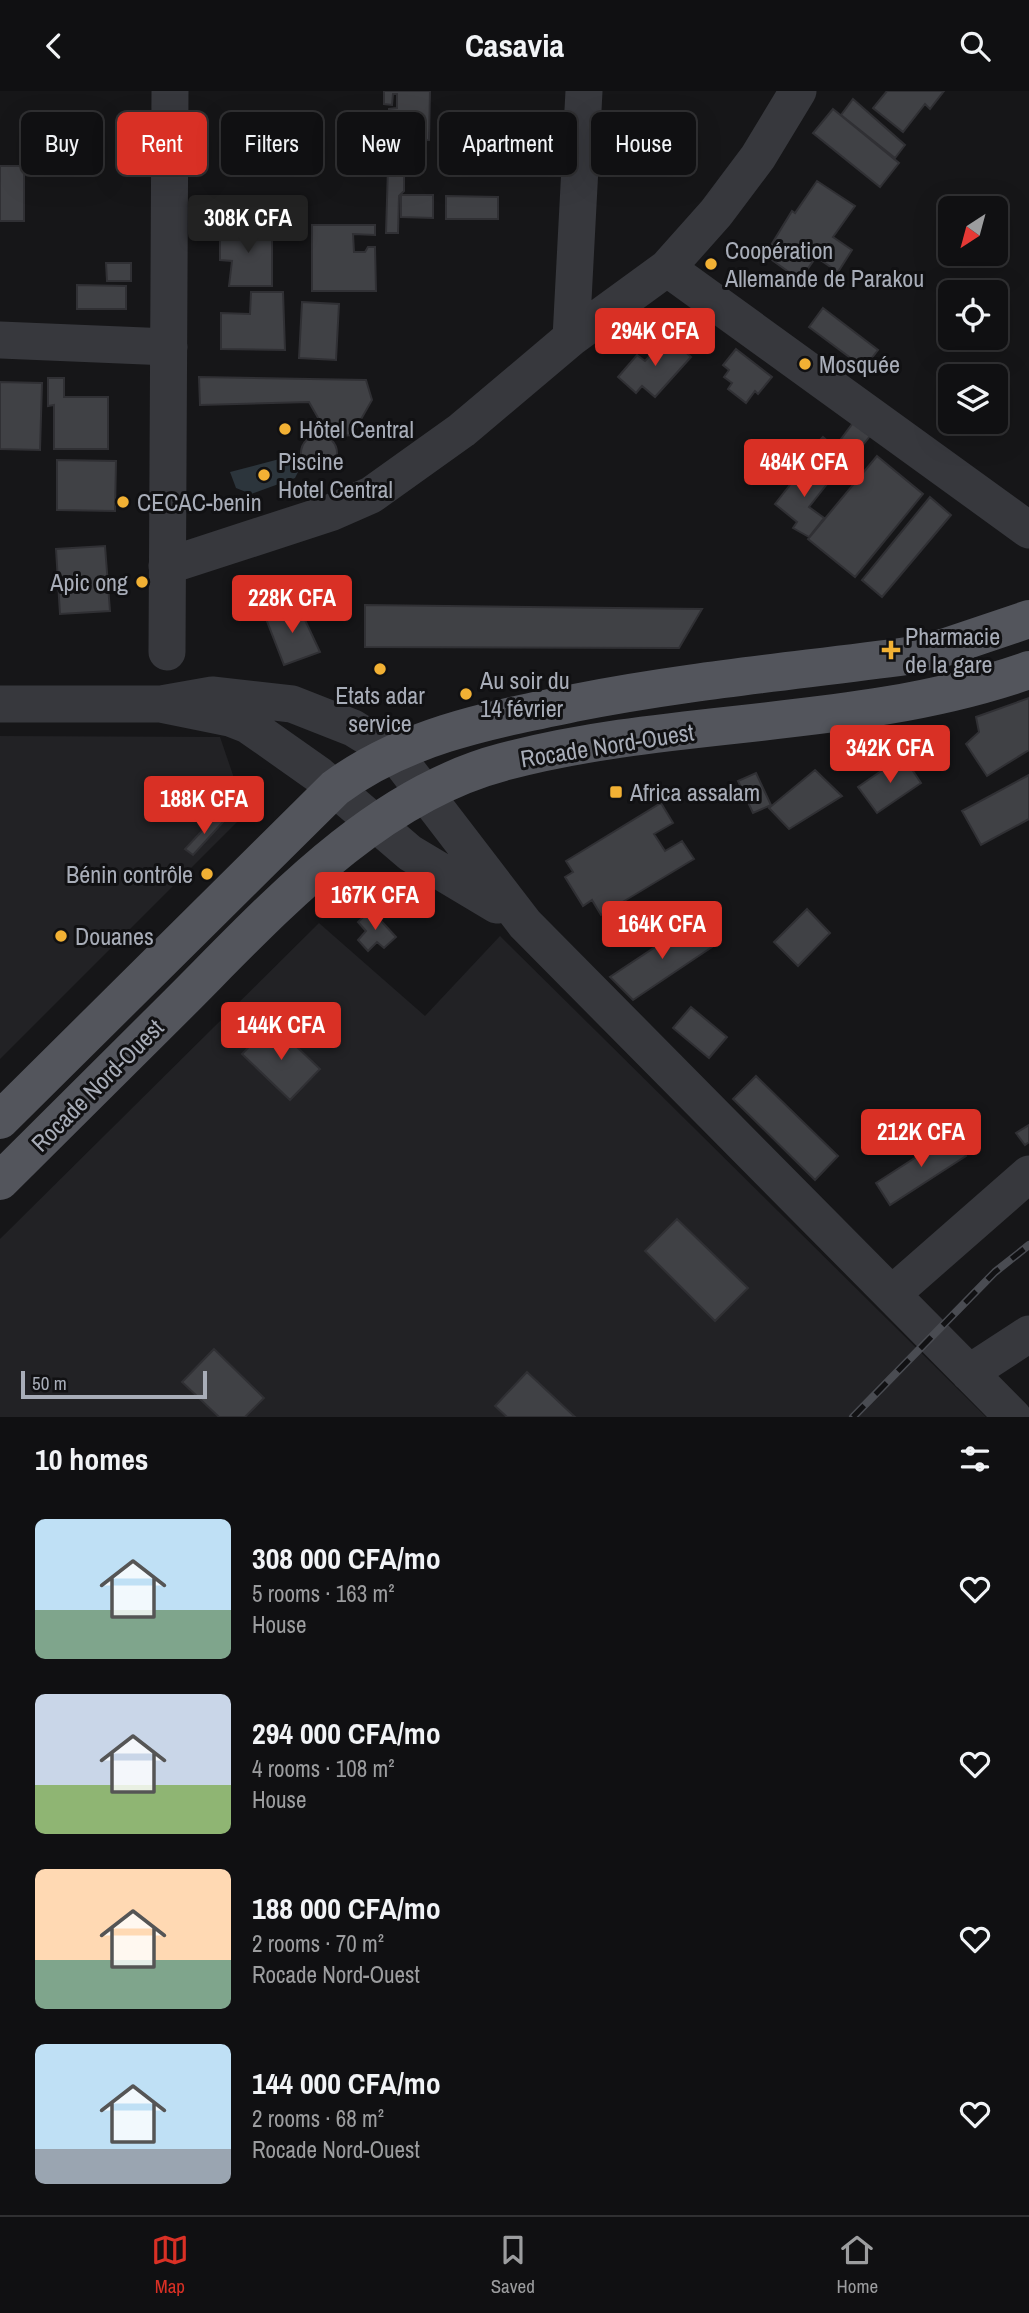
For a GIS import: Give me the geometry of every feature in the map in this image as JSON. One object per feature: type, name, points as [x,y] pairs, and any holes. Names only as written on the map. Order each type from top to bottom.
[{"type":"main road","name":"Rocade Nord-Ouest","points":[[0,1120],[335,788],[394,753],[489,719],[618,694],[907,656],[946,647],[1029,618]]},
{"type":"main road","name":"Rocade Nord-Ouest","points":[[0,1181],[291,891],[376,824],[427,792],[499,762],[577,744],[912,704],[1029,670]]},
{"type":"street","points":[[167,652],[170,91]]},
{"type":"street","points":[[571,338],[584,91]]},
{"type":"street","points":[[167,566],[330,513],[371,495],[462,430],[571,338],[667,268],[716,213],[758,157],[798,91]]},
{"type":"street","points":[[667,268],[1029,530]]},
{"type":"street","points":[[0,340],[169,347]]},
{"type":"street","points":[[161,704],[212,695],[292,703],[353,728],[394,753],[427,792],[480,868],[526,924],[1013,1417]]},
{"type":"street","points":[[0,703],[161,704],[230,717],[248,726],[335,788],[410,853],[466,884],[526,924]]},
{"type":"street","points":[[321,867],[365,851],[387,849],[410,853]]},
{"type":"street","points":[[892,1294],[1029,1174]]},
{"type":"street","points":[[969,1373],[1029,1334]]},
{"type":"shaded area","name":"Piscine Hotel Central","points":[[287,457],[298,463],[300,468],[295,478],[251,494],[236,488],[230,472]]},
{"type":"shaded area","name":"Douanes","points":[[0,736],[220,737],[246,813],[0,1059]]},
{"type":"shaded area","points":[[319,923],[425,1016],[500,936],[986,1417],[0,1417],[0,1239]]},
{"type":"building","points":[[384,91],[430,91],[429,140],[425,140],[425,112],[389,112],[389,109],[397,108],[397,94],[393,94],[392,105],[384,104]]},
{"type":"building","points":[[887,91],[944,91],[930,109],[925,104],[903,132],[873,108]]},
{"type":"building","points":[[853,99],[905,145],[895,158],[841,115]]},
{"type":"building","points":[[833,109],[899,163],[880,187],[813,133]]},
{"type":"building","points":[[0,166],[21,166],[21,175],[24,175],[24,221],[0,221]]},
{"type":"building","points":[[388,175],[404,175],[404,191],[399,196],[398,233],[386,233]]},
{"type":"building","points":[[817,181],[855,206],[833,237],[852,250],[838,272],[816,257],[800,280],[765,255],[792,211],[795,213]]},
{"type":"building","points":[[401,195],[433,195],[433,218],[401,217]]},
{"type":"building","points":[[446,196],[498,197],[498,219],[446,219]]},
{"type":"building","points":[[312,225],[375,225],[375,235],[353,234],[354,252],[365,252],[368,247],[375,247],[376,291],[312,291]]},
{"type":"building","points":[[220,226],[276,228],[272,237],[272,286],[229,286],[232,261],[220,260]]},
{"type":"building","points":[[106,263],[131,263],[131,281],[107,281]]},
{"type":"building","points":[[77,285],[126,286],[126,309],[77,309]]},
{"type":"building","points":[[251,292],[283,292],[285,350],[221,349],[221,313],[250,314]]},
{"type":"building","points":[[302,302],[339,304],[336,360],[299,358]]},
{"type":"building","points":[[823,308],[878,350],[864,368],[809,327]]},
{"type":"building","points":[[668,336],[691,357],[655,397],[642,386],[636,393],[618,377],[637,355],[645,361]]},
{"type":"building","points":[[736,349],[772,377],[758,394],[755,391],[746,403],[728,389],[732,383],[724,377],[729,370],[723,365]]},
{"type":"building","points":[[199,377],[366,380],[372,400],[352,435],[329,437],[309,402],[200,405]]},
{"type":"building","points":[[48,378],[64,378],[64,397],[108,397],[108,449],[54,449],[54,405],[48,406]]},
{"type":"building","points":[[0,382],[42,383],[40,450],[0,449]]},
{"type":"building","points":[[853,423],[870,436],[854,456],[838,443]]},
{"type":"building","points":[[319,435],[332,440],[337,453],[332,466],[319,471],[306,466],[301,453],[306,440]]},
{"type":"building","points":[[823,437],[851,461],[841,473],[812,449]]},
{"type":"building","points":[[877,456],[923,494],[855,577],[808,539]]},
{"type":"building","points":[[57,460],[116,461],[115,511],[57,510]]},
{"type":"building","points":[[808,462],[831,479],[809,507],[824,518],[809,537],[793,528],[797,522],[775,504]]},
{"type":"building","points":[[930,497],[951,515],[882,597],[862,580]]},
{"type":"building","points":[[105,546],[110,611],[60,614],[56,549]]},
{"type":"building","points":[[298,605],[320,652],[284,665],[265,616]]},
{"type":"building","points":[[365,605],[702,609],[679,648],[365,647]]},
{"type":"building","points":[[1029,698],[1029,750],[987,776],[966,744],[979,732],[976,717]]},
{"type":"building","points":[[903,756],[921,783],[877,813],[858,787]]},
{"type":"building","points":[[815,770],[842,796],[789,829],[769,808]]},
{"type":"building","points":[[756,773],[771,805],[753,813],[738,781]]},
{"type":"building","points":[[1029,775],[1029,819],[981,845],[962,811]]},
{"type":"building","points":[[661,803],[673,823],[654,834],[665,851],[682,841],[694,859],[601,915],[592,900],[583,906],[565,877],[573,872],[566,861]]},
{"type":"building","points":[[216,816],[223,822],[193,855],[185,849]]},
{"type":"building","points":[[807,909],[830,933],[798,966],[774,942]]},
{"type":"building","points":[[371,910],[396,937],[384,948],[377,942],[368,951],[358,940],[366,931],[358,922]]},
{"type":"building","points":[[696,920],[712,947],[633,1000],[610,977]]},
{"type":"building","points":[[691,1007],[727,1037],[709,1058],[673,1028]]},
{"type":"building","points":[[272,1023],[320,1069],[290,1100],[242,1054]]},
{"type":"building","points":[[756,1076],[838,1156],[815,1180],[733,1099]]},
{"type":"building","points":[[1029,1125],[1029,1142],[1025,1145],[1016,1133]]},
{"type":"building","points":[[952,1134],[966,1156],[890,1205],[876,1183]]},
{"type":"building","points":[[677,1219],[748,1288],[715,1321],[645,1251]]},
{"type":"building","points":[[214,1349],[264,1398],[245,1417],[219,1417],[182,1382]]},
{"type":"building","points":[[527,1372],[575,1417],[507,1417],[495,1406]]},
{"type":"railway","points":[[853,1417],[995,1272],[1029,1245]]},
{"type":"place","name":"Coopération Allemande de Parakou","points":[[711,264]]},
{"type":"place","name":"Mosquée","points":[[805,364]]},
{"type":"place","name":"Hôtel Central","points":[[285,429]]},
{"type":"place","name":"Piscine Hotel Central","points":[[264,475]]},
{"type":"place","name":"CECAC-benin","points":[[123,502]]},
{"type":"place","name":"Apic ong","points":[[142,582]]},
{"type":"place","name":"Pharmacie de la gare","points":[[891,650]]},
{"type":"place","name":"Etats adar service","points":[[380,669]]},
{"type":"place","name":"Au soir du 14 février","points":[[466,694]]},
{"type":"place","name":"Africa assalam","points":[[616,792]]},
{"type":"place","name":"Bénin contrôle","points":[[207,874]]},
{"type":"place","name":"Douanes","points":[[61,936]]}]
